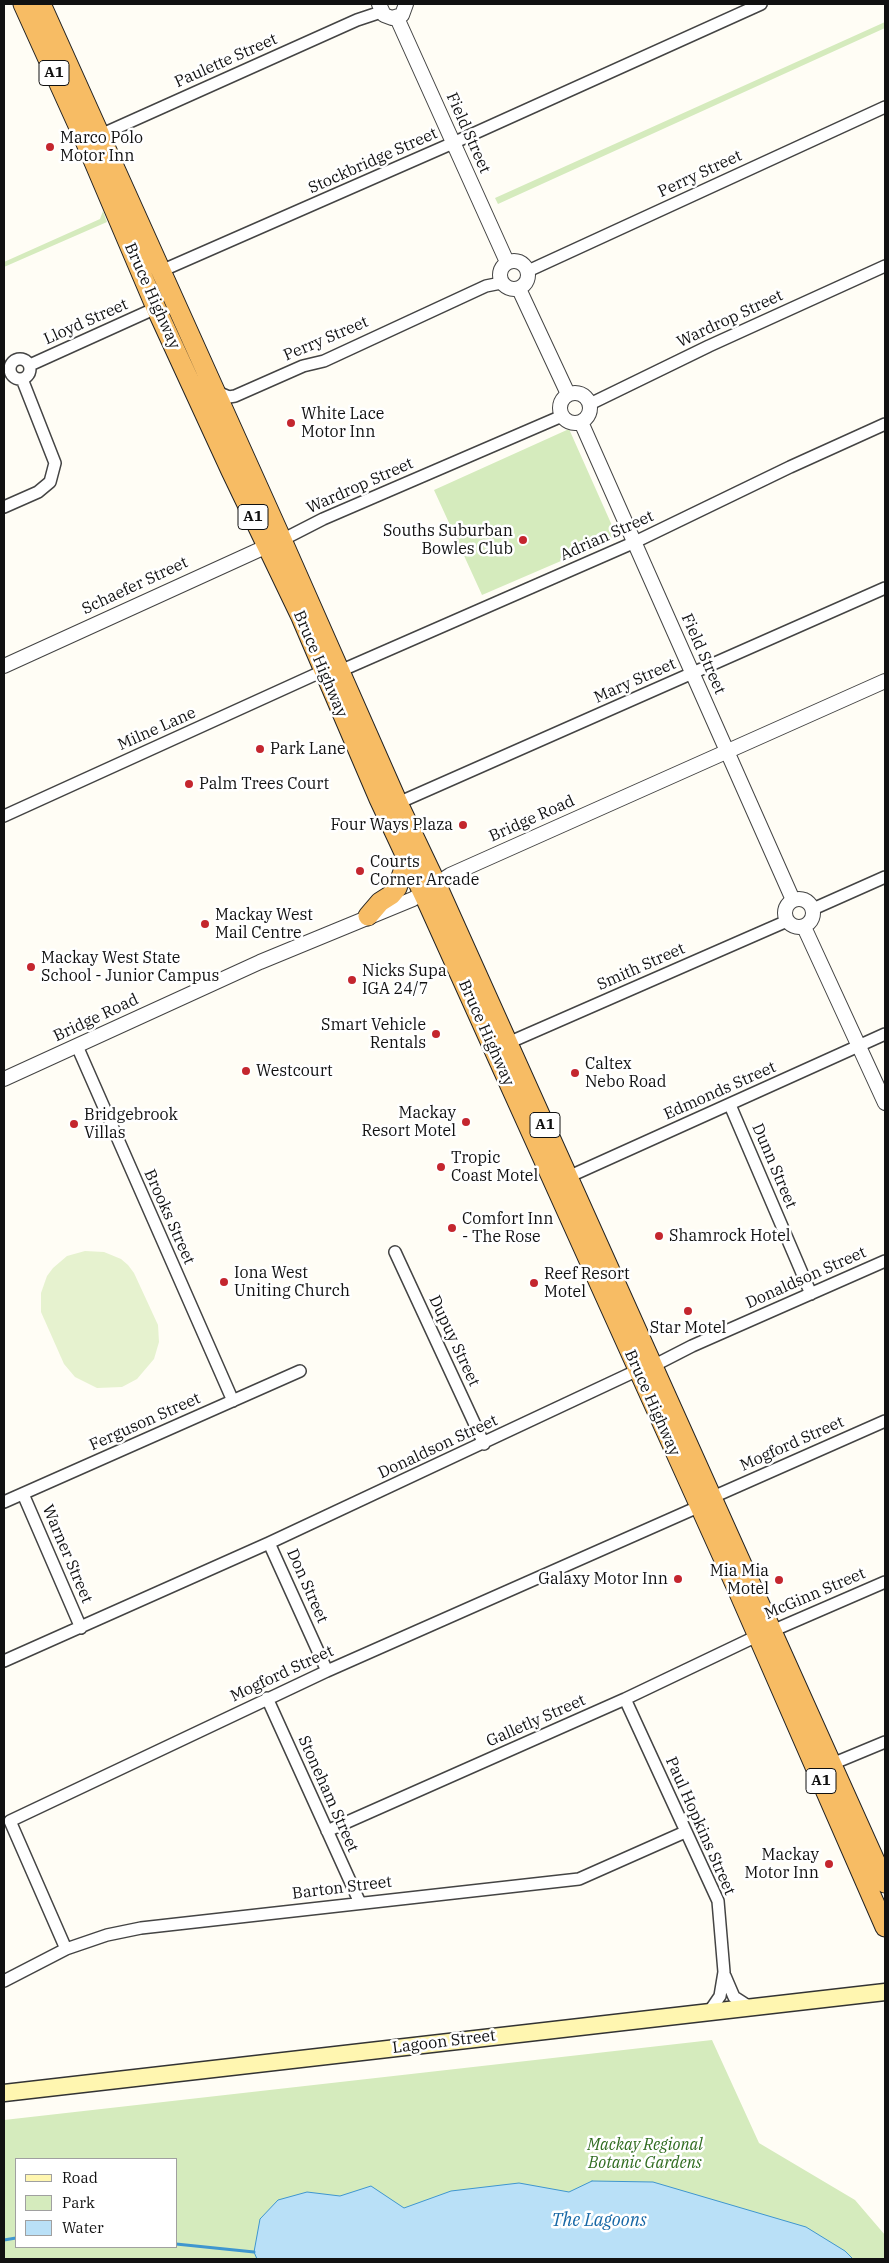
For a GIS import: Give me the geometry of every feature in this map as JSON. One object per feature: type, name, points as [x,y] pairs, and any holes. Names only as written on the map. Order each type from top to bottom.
[{"type":"highway","name":"Bruce Highway","points":[[23,4],[161,271],[215,391],[275,543],[301,617],[332,671],[398,803],[430,888],[765,1633],[885,1927]]},
{"type":"highway","name":"Bruce Highway","points":[[41,4],[156,308],[275,543]]},
{"type":"highway","name":"Bruce Highway","points":[[332,671],[379,799],[405,853],[430,888],[508,1043],[568,1177],[646,1368]]},
{"type":"highway","points":[[368,916],[380,902],[391,895],[397,888],[405,866],[405,853]]},
{"type":"highway","name":"Bruce Highway","points":[[765,1633],[832,1764],[885,1883]]},
{"type":"main road","name":"Lagoon Street","points":[[4,2093],[748,2006],[885,1992]]},
{"type":"street","points":[[380,8],[388,18],[397,18],[405,11],[406,4]]},
{"type":"street","name":"Stockbridge Street","points":[[161,271],[453,143],[761,4]]},
{"type":"street","name":"Paulette Street","points":[[93,138],[380,8]]},
{"type":"street","name":"Field Street","points":[[397,18],[507,262]]},
{"type":"street","name":"Perry Street","points":[[528,271],[885,106]]},
{"type":"street","points":[[507,262],[520,262],[528,271],[527,282],[519,289],[508,289],[501,283],[500,270],[507,262]]},
{"type":"street","name":"Wardrop Street","points":[[590,404],[709,346],[885,266]]},
{"type":"street","name":"Perry Street","points":[[215,391],[229,397],[245,391],[303,366],[324,361],[486,286],[501,283]]},
{"type":"street","points":[[519,289],[568,394]]},
{"type":"street","name":"Lloyd Street","points":[[30,365],[156,308]]},
{"type":"street","points":[[21,358],[30,365],[30,373],[22,379],[12,376],[7,364],[21,358]]},
{"type":"street","points":[[4,507],[38,492],[50,482],[55,462],[22,379]]},
{"type":"street","points":[[227,419],[245,391]]},
{"type":"street","points":[[568,394],[582,394],[590,404],[589,414],[580,422],[569,422],[562,416],[561,402],[568,394]]},
{"type":"street","name":"Wardrop Street","points":[[275,543],[323,519],[562,416]]},
{"type":"street","name":"Field Street","points":[[580,422],[793,900]]},
{"type":"street","name":"Adrian Street","points":[[332,671],[635,542],[790,467],[885,424]]},
{"type":"street","name":"Schaefer Street","points":[[4,666],[275,543]]},
{"type":"street","name":"Mary Street","points":[[398,803],[885,588]]},
{"type":"street","name":"Milne Lane","points":[[4,816],[332,671]]},
{"type":"street","name":"Bridge Road","points":[[4,1079],[260,962],[413,899],[450,875],[885,681]]},
{"type":"street","points":[[813,909],[885,877]]},
{"type":"street","points":[[793,900],[806,900],[813,909],[812,919],[804,927],[794,927],[787,921],[786,908],[793,900]]},
{"type":"street","name":"Smith Street","points":[[508,1043],[787,921]]},
{"type":"street","points":[[804,927],[885,1102]]},
{"type":"street","name":"Edmonds Street","points":[[568,1177],[885,1034]]},
{"type":"street","name":"Brooks Street","points":[[77,1046],[233,1401]]},
{"type":"street","name":"Dunn Street","points":[[730,1105],[810,1294]]},
{"type":"street","name":"Dupuy Street","points":[[395,1252],[484,1444]]},
{"type":"street","name":"Donaldson Street","points":[[4,1661],[269,1543],[692,1346],[885,1261]]},
{"type":"street","name":"Ferguson Street","points":[[4,1502],[300,1371]]},
{"type":"street","name":"Mogford Street","points":[[66,1949],[10,1821],[267,1698],[885,1421]]},
{"type":"street","name":"Warner Street","points":[[23,1494],[81,1628]]},
{"type":"street","name":"Don Street","points":[[269,1543],[327,1671]]},
{"type":"street","name":"McGinn Street","points":[[765,1633],[885,1582]]},
{"type":"street","name":"Galletly Street","points":[[327,1831],[625,1699],[765,1633]]},
{"type":"street","name":"Stoneham Street","points":[[267,1698],[360,1902]]},
{"type":"street","name":"Paul Hopkins Street","points":[[625,1699],[718,1901],[724,1972],[731,1993],[737,2000],[748,2006]]},
{"type":"street","points":[[832,1764],[885,1742]]},
{"type":"street","name":"Barton Street","points":[[4,1981],[66,1949],[107,1935],[141,1928],[579,1879],[685,1832]]},
{"type":"street","name":"Paul Hopkins Street","points":[[708,2012],[720,1996],[724,1972]]},
{"type":"green space","points":[[885,22],[885,28],[498,204],[495,198]]},
{"type":"green space","points":[[103,211],[107,222],[4,267],[4,262],[100,219]]},
{"type":"green space","points":[[569,429],[614,530],[612,539],[482,595],[434,490]]},
{"type":"green space","points":[[85,1251],[104,1252],[121,1259],[128,1265],[134,1273],[158,1325],[159,1342],[154,1359],[137,1379],[122,1387],[97,1388],[75,1377],[64,1364],[41,1312],[41,1293],[47,1276],[67,1256]]},
{"type":"green space","name":"Mackay Regional Botanic Gardens","points":[[712,2040],[759,2143],[855,2200],[885,2235],[885,2259],[4,2259],[4,2120]]},
{"type":"water","name":"The Lagoons","points":[[592,2181],[653,2182],[806,2227],[845,2251],[853,2259],[257,2259],[254,2252],[260,2219],[278,2200],[307,2192],[340,2196],[371,2186],[404,2208],[451,2191],[519,2183],[569,2192]]},
{"type":"waterway","points":[[4,2240],[15,2238]]},
{"type":"waterway","points":[[178,2244],[254,2252]]},
{"type":"place","name":"Marco Polo Motor Inn","points":[[50,147]]},
{"type":"place","name":"White Lace Motor Inn","points":[[291,423]]},
{"type":"place","name":"Souths Suburban Bowles Club","points":[[523,540]]},
{"type":"place","name":"Park Lane","points":[[260,749]]},
{"type":"place","name":"Palm Trees Court","points":[[189,784]]},
{"type":"place","name":"Four Ways Plaza","points":[[463,825]]},
{"type":"place","name":"Courts Corner Arcade","points":[[360,871]]},
{"type":"place","name":"Mackay West Mail Centre","points":[[205,924]]},
{"type":"place","name":"Mackay West State School - Junior Campus","points":[[31,967]]},
{"type":"place","name":"Nicks Supa IGA 24/7","points":[[352,980]]},
{"type":"place","name":"Smart Vehicle Rentals","points":[[436,1034]]},
{"type":"place","name":"Westcourt","points":[[246,1071]]},
{"type":"place","name":"Caltex Nebo Road","points":[[575,1073]]},
{"type":"place","name":"Mackay Resort Motel","points":[[466,1122]]},
{"type":"place","name":"Bridgebrook Villas","points":[[74,1124]]},
{"type":"place","name":"Tropic Coast Motel","points":[[441,1167]]},
{"type":"place","name":"Comfort Inn - The Rose","points":[[452,1228]]},
{"type":"place","name":"Shamrock Hotel","points":[[659,1236]]},
{"type":"place","name":"Iona West Uniting Church","points":[[224,1282]]},
{"type":"place","name":"Reef Resort Motel","points":[[534,1283]]},
{"type":"place","name":"Star Motel","points":[[688,1311]]},
{"type":"place","name":"Galaxy Motor Inn","points":[[678,1579]]},
{"type":"place","name":"Mia Mia Motel","points":[[779,1580]]},
{"type":"place","name":"Mackay Motor Inn","points":[[829,1864]]}]
